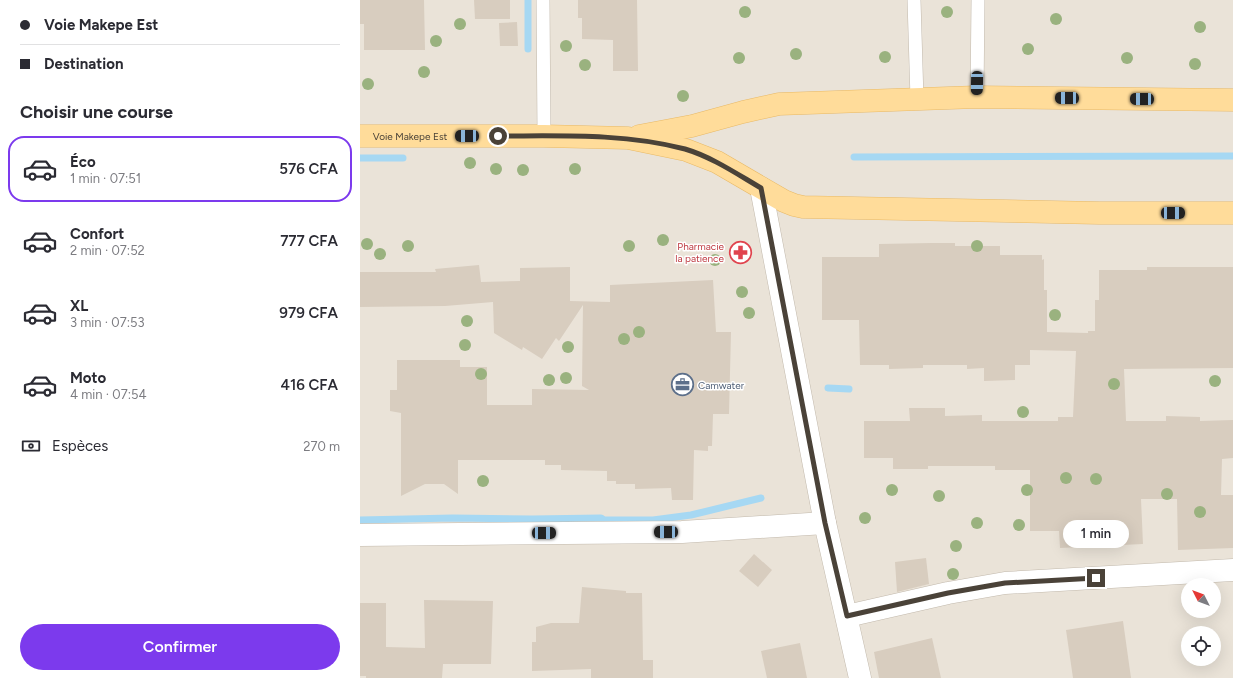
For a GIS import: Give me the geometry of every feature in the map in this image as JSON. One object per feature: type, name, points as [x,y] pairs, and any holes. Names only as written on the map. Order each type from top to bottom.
[{"type":"main road","points":[[628,138],[692,126],[779,104],[977,97],[1233,100]]},
{"type":"main road","name":"Voie Makepe Est","points":[[360,136],[544,136],[628,138]]},
{"type":"main road","points":[[628,138],[686,150],[717,162],[784,201],[803,207],[1233,214]]},
{"type":"street","points":[[761,188],[825,523],[860,678]]},
{"type":"street","points":[[360,535],[682,532],[825,523]]},
{"type":"street","points":[[847,616],[948,593],[1005,583],[1233,570]]},
{"type":"lane","points":[[543,0],[544,136]]},
{"type":"lane","points":[[914,0],[917,99]]},
{"type":"lane","points":[[977,97],[978,0]]},
{"type":"shaded area","points":[[360,0],[1233,0],[1233,678],[360,678]]},
{"type":"building","points":[[360,0],[424,0],[425,50],[364,50],[364,24],[360,24]]},
{"type":"building","points":[[474,0],[510,0],[510,19],[475,19]]},
{"type":"building","points":[[578,0],[637,0],[638,71],[613,71],[613,40],[582,39],[582,18],[578,18]]},
{"type":"building","points":[[517,22],[518,46],[500,46],[499,23]]},
{"type":"building","points":[[955,243],[955,246],[1000,246],[1000,255],[1042,255],[1042,260],[1044,259],[1044,290],[1047,290],[1047,332],[1088,333],[1088,331],[1095,331],[1095,300],[1099,300],[1099,270],[1147,270],[1147,267],[1233,267],[1233,368],[1124,369],[1126,421],[1166,421],[1166,416],[1200,417],[1200,421],[1233,420],[1233,458],[1222,459],[1221,495],[1233,495],[1233,548],[1178,550],[1177,499],[1141,499],[1143,544],[1060,548],[1059,531],[1030,531],[1030,470],[995,470],[995,466],[928,466],[928,469],[893,469],[893,458],[864,458],[864,421],[910,421],[909,408],[945,408],[945,416],[982,415],[982,421],[1058,421],[1058,417],[1073,417],[1076,351],[1030,350],[1030,365],[1015,365],[1015,380],[984,381],[984,368],[967,369],[967,365],[923,365],[923,368],[889,369],[889,365],[860,365],[859,320],[822,320],[822,257],[879,257],[879,244]]},
{"type":"building","points":[[479,265],[481,282],[520,281],[520,268],[570,267],[570,301],[610,302],[610,285],[713,280],[716,332],[731,332],[729,414],[713,414],[712,446],[708,446],[708,451],[694,450],[693,500],[672,500],[671,488],[635,489],[635,484],[616,484],[616,481],[607,481],[607,471],[561,470],[561,465],[545,465],[545,460],[458,460],[458,494],[444,484],[425,484],[401,496],[401,413],[390,411],[390,390],[397,390],[397,360],[460,360],[460,367],[487,367],[487,405],[532,405],[532,389],[589,390],[582,386],[583,305],[559,341],[556,338],[542,359],[523,347],[522,350],[494,333],[493,302],[445,306],[360,307],[360,272],[436,272],[435,269]]},
{"type":"building","points":[[754,554],[772,570],[758,587],[739,571]]},
{"type":"building","points":[[926,558],[929,584],[897,592],[895,562]]},
{"type":"building","points":[[582,587],[626,591],[626,593],[642,593],[643,660],[653,660],[653,678],[591,678],[591,669],[532,671],[532,642],[536,642],[536,627],[551,623],[579,623]]},
{"type":"building","points":[[424,600],[493,601],[491,664],[443,664],[442,678],[366,678],[366,676],[360,676],[360,603],[386,603],[386,647],[425,648]]},
{"type":"building","points":[[1123,621],[1131,678],[1073,678],[1066,630]]},
{"type":"building","points":[[932,638],[941,678],[879,678],[874,652]]},
{"type":"building","points":[[800,643],[807,678],[767,678],[761,651]]},
{"type":"waterway","points":[[528,0],[528,49]]},
{"type":"waterway","points":[[854,157],[1233,156]]},
{"type":"waterway","points":[[360,158],[403,158]]},
{"type":"waterway","points":[[828,388],[849,389]]},
{"type":"waterway","points":[[360,520],[453,518],[601,518],[604,520],[653,520],[691,515],[761,498]]},
{"type":"place","name":"Pharmacie la patience","points":[[740,252]]},
{"type":"place","name":"Camwater","points":[[683,385]]},
{"type":"route","points":[[498,136],[628,138],[686,150],[717,162],[761,188],[825,523],[847,616],[948,593],[1005,583],[1096,578]]}]
